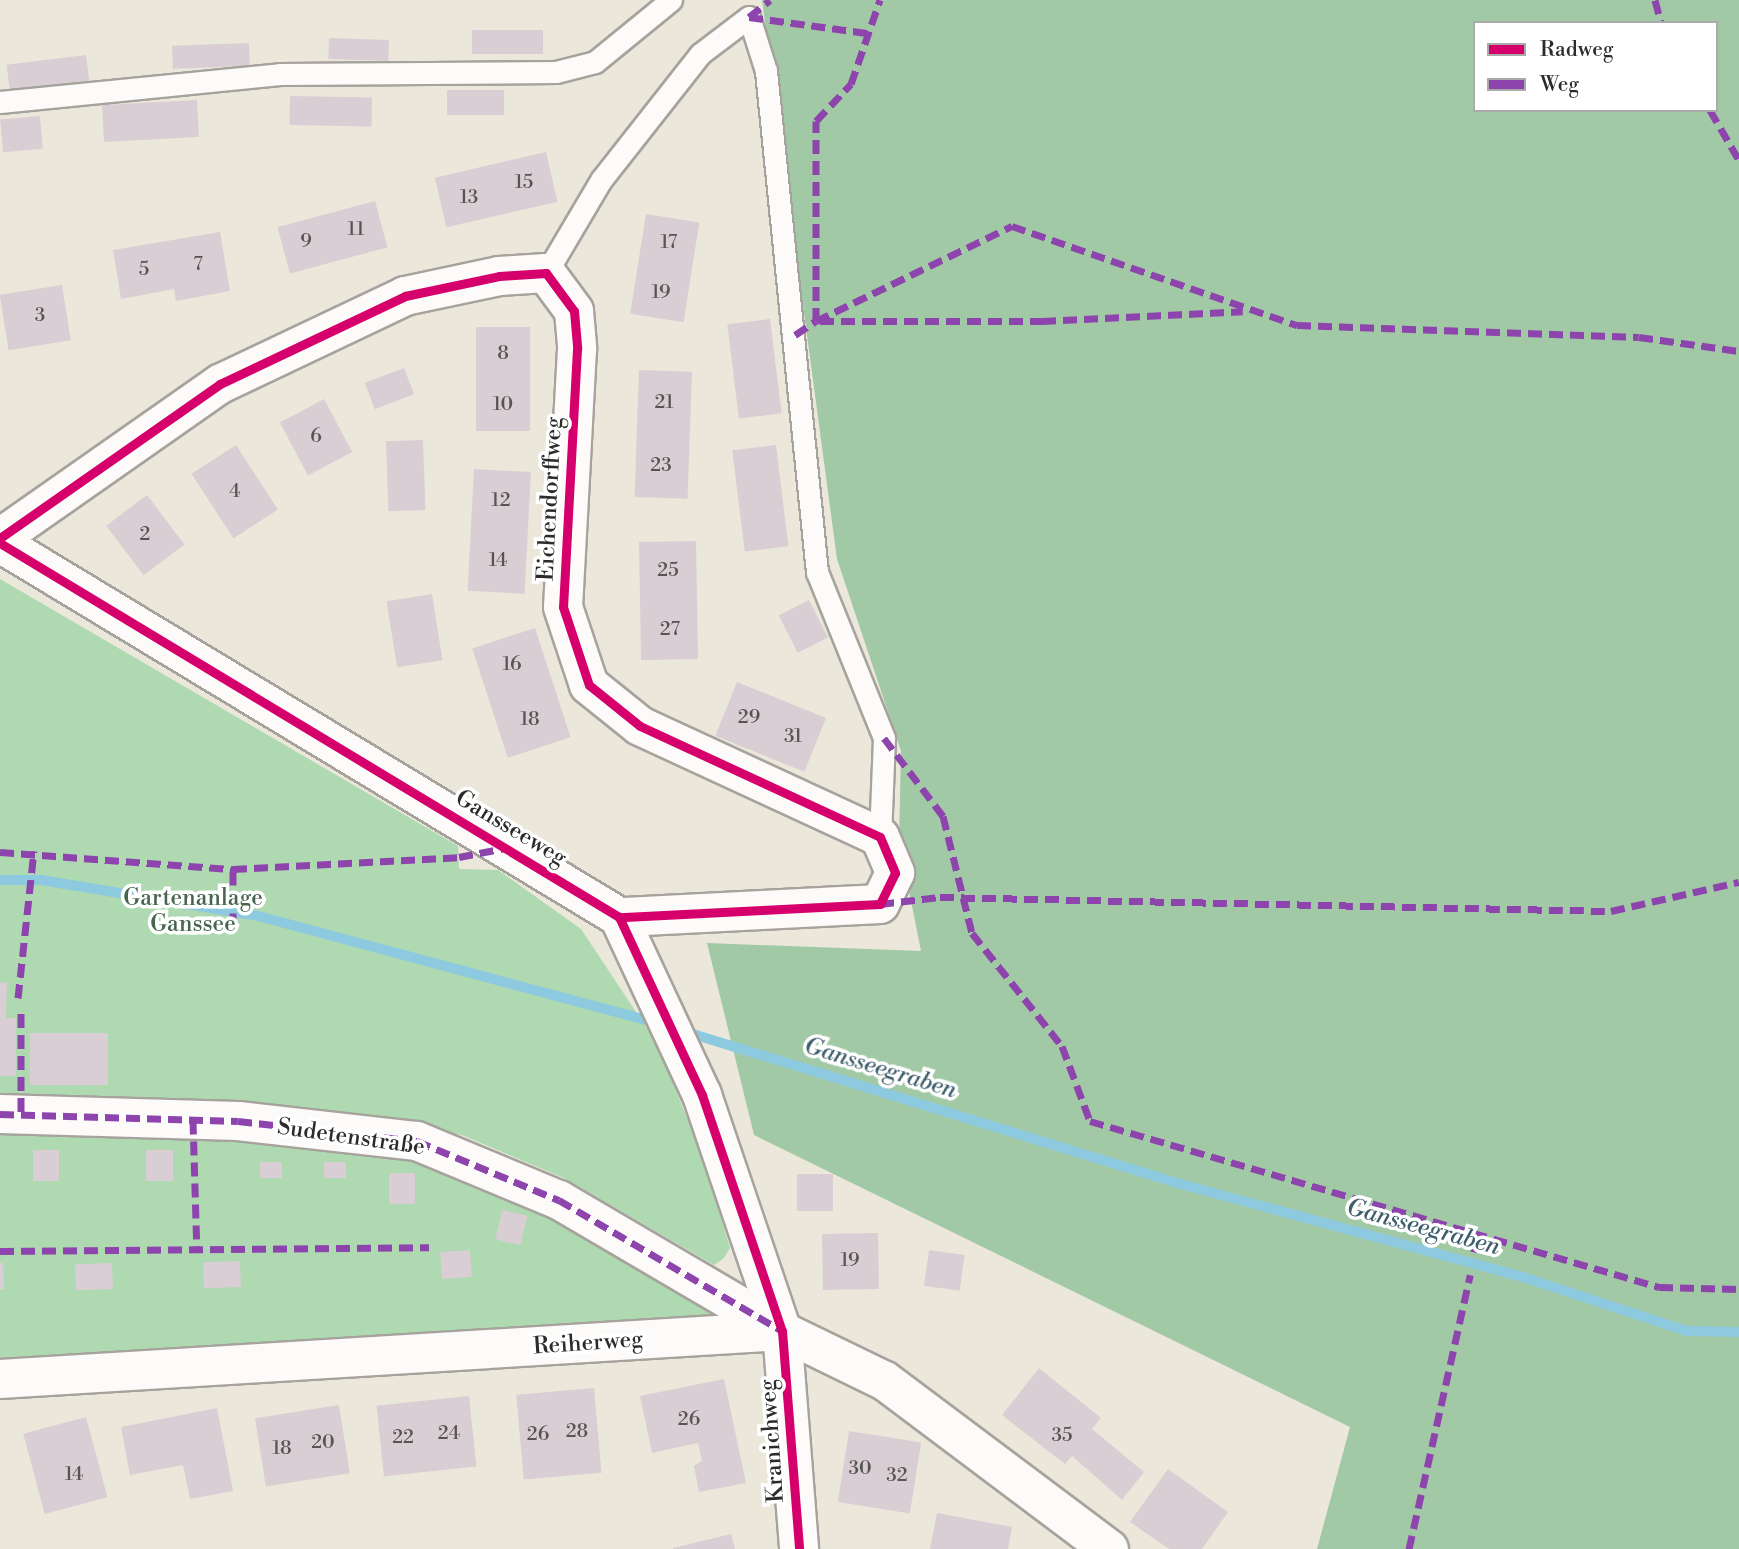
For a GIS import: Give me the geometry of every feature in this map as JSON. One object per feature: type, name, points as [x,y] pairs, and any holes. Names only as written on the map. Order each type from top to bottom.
[{"type":"street","points":[[0,541],[220,384],[405,296],[499,276],[546,273]]},
{"type":"street","name":"Eichendorffweg","points":[[546,273],[574,311],[576,387],[563,607],[589,685],[640,726],[880,837]]},
{"type":"street","name":"Gansseeweg","points":[[0,541],[619,917]]},
{"type":"street","points":[[782,1331],[702,1095],[619,917],[880,904],[895,873],[880,837]]},
{"type":"street","name":"Sudetenstraße","points":[[0,1114],[238,1121],[417,1141],[559,1200],[782,1331]]},
{"type":"street","name":"Reiherweg","points":[[0,1379],[782,1331],[885,1381],[1109,1549]]},
{"type":"street","name":"Kranichweg","points":[[782,1331],[799,1549]]},
{"type":"lane","points":[[0,102],[280,74],[556,72],[595,62],[671,0]]},
{"type":"lane","points":[[546,273],[601,180],[700,54],[749,17],[766,71],[817,572],[884,738],[880,837]]},
{"type":"green space","points":[[762,0],[1739,0],[1739,1549],[1317,1549],[1350,1427],[754,1135],[707,943],[921,951],[899,841],[901,751],[837,559]]},
{"type":"green space","name":"Gartenanlage Ganssee","points":[[0,579],[458,846],[459,869],[498,870],[581,929],[656,1042],[703,1157],[730,1248],[724,1258],[714,1265],[564,1178],[462,1135],[340,1112],[0,1098]]},
{"type":"green space","points":[[0,1133],[198,1139],[329,1148],[419,1162],[506,1190],[714,1306],[708,1315],[0,1359]]},
{"type":"building","points":[[472,30],[543,30],[543,54],[472,54]]},
{"type":"building","points":[[329,38],[389,40],[388,61],[328,59]]},
{"type":"building","points":[[249,43],[250,66],[173,69],[172,46]]},
{"type":"building","points":[[86,55],[90,88],[11,98],[7,65]]},
{"type":"building","points":[[447,90],[504,90],[504,115],[447,115]]},
{"type":"building","points":[[290,96],[372,97],[371,126],[289,125]]},
{"type":"building","points":[[197,100],[199,137],[104,142],[102,105]]},
{"type":"building","points":[[40,116],[43,149],[3,152],[0,119]]},
{"type":"building","points":[[546,152],[557,202],[446,227],[435,178]]},
{"type":"building","points":[[375,201],[387,247],[290,274],[277,227]]},
{"type":"building","points":[[646,214],[699,222],[684,322],[630,314]]},
{"type":"building","points":[[220,232],[230,291],[176,301],[174,289],[121,299],[113,250]]},
{"type":"building","points":[[62,285],[71,340],[9,350],[0,295]]},
{"type":"building","points":[[770,319],[782,413],[739,419],[727,324]]},
{"type":"building","points":[[476,327],[530,327],[530,431],[476,431]]},
{"type":"building","points":[[404,368],[414,394],[375,409],[365,383]]},
{"type":"building","points":[[639,370],[692,372],[688,499],[635,497]]},
{"type":"building","points":[[324,399],[352,452],[308,475],[280,422]]},
{"type":"building","points":[[423,440],[425,510],[388,511],[386,441]]},
{"type":"building","points":[[236,445],[278,510],[233,538],[192,474]]},
{"type":"building","points":[[776,445],[788,546],[745,552],[732,450]]},
{"type":"building","points":[[474,469],[531,472],[525,594],[468,591]]},
{"type":"building","points":[[147,495],[184,545],[144,575],[106,526]]},
{"type":"building","points":[[696,541],[698,659],[641,660],[639,542]]},
{"type":"building","points":[[432,594],[442,660],[397,667],[387,601]]},
{"type":"building","points":[[809,600],[828,637],[798,653],[779,615]]},
{"type":"building","points":[[535,628],[571,737],[508,758],[472,648]]},
{"type":"building","points":[[737,682],[826,718],[804,772],[715,736]]},
{"type":"building","points":[[7,982],[6,1018],[16,1018],[16,1076],[0,1076],[0,983]]},
{"type":"building","points":[[30,1033],[108,1033],[108,1085],[30,1085]]},
{"type":"building","points":[[33,1150],[59,1150],[59,1181],[33,1181]]},
{"type":"building","points":[[146,1150],[173,1150],[173,1181],[146,1181]]},
{"type":"building","points":[[260,1162],[282,1162],[282,1178],[260,1178]]},
{"type":"building","points":[[324,1162],[346,1162],[346,1178],[324,1178]]},
{"type":"building","points":[[389,1173],[415,1173],[415,1204],[389,1204]]},
{"type":"building","points":[[797,1174],[833,1174],[833,1211],[797,1211]]},
{"type":"building","points":[[502,1210],[527,1216],[521,1245],[495,1239]]},
{"type":"building","points":[[878,1233],[879,1289],[823,1290],[822,1234]]},
{"type":"building","points":[[470,1250],[472,1277],[442,1279],[440,1252]]},
{"type":"building","points":[[929,1250],[965,1255],[960,1291],[924,1286]]},
{"type":"building","points":[[240,1261],[241,1287],[204,1288],[203,1262]]},
{"type":"building","points":[[0,1263],[3,1263],[4,1289],[0,1289]]},
{"type":"building","points":[[112,1263],[113,1289],[76,1290],[75,1264]]},
{"type":"building","points":[[1039,1368],[1101,1418],[1092,1429],[1144,1472],[1122,1500],[1072,1456],[1065,1464],[1002,1415]]},
{"type":"building","points":[[724,1379],[746,1483],[699,1492],[694,1466],[702,1461],[698,1443],[652,1453],[640,1396]]},
{"type":"building","points":[[594,1388],[601,1473],[524,1479],[516,1395]]},
{"type":"building","points":[[469,1396],[476,1467],[384,1476],[377,1406]]},
{"type":"building","points":[[339,1405],[350,1473],[266,1486],[255,1418]]},
{"type":"building","points":[[217,1408],[233,1491],[190,1499],[183,1465],[130,1475],[121,1427]]},
{"type":"building","points":[[86,1417],[107,1497],[45,1514],[23,1434]]},
{"type":"building","points":[[849,1431],[921,1442],[910,1514],[838,1502]]},
{"type":"building","points":[[1168,1469],[1228,1512],[1202,1549],[1169,1549],[1130,1522]]},
{"type":"building","points":[[937,1513],[1012,1527],[1008,1549],[930,1549]]},
{"type":"building","points":[[731,1534],[735,1549],[673,1549],[673,1548]]},
{"type":"waterway","name":"Gansseegraben","points":[[0,880],[41,880],[258,916],[658,1023]]},
{"type":"waterway","name":"Gansseegraben","points":[[683,1031],[1177,1183],[1523,1277],[1686,1331],[1739,1332]]},
{"type":"marked path","points":[[749,17],[770,0]]},
{"type":"marked path","points":[[795,335],[816,321],[816,121],[851,84],[880,0]]},
{"type":"marked path","points":[[1655,0],[1660,21]]},
{"type":"marked path","points":[[749,17],[867,33]]},
{"type":"marked path","points":[[1711,112],[1739,160]]},
{"type":"marked path","points":[[816,321],[1012,226],[1297,325],[1639,337],[1739,351]]},
{"type":"marked path","points":[[820,321],[1042,321],[1243,311]]},
{"type":"marked path","points":[[884,738],[943,816],[972,933],[1062,1046],[1090,1121],[1659,1287],[1739,1289]]},
{"type":"marked path","points":[[0,852],[233,869],[459,857],[505,848]]},
{"type":"marked path","points":[[18,998],[34,851]]},
{"type":"marked path","points":[[233,869],[233,927]]},
{"type":"marked path","points":[[880,904],[940,897],[1611,911],[1739,882]]},
{"type":"marked path","points":[[21,1013],[21,1114]]},
{"type":"marked path","points":[[0,1114],[238,1121],[417,1141],[559,1200],[782,1331]]},
{"type":"marked path","points":[[193,1120],[197,1251]]},
{"type":"marked path","points":[[1474,1252],[1478,1236]]},
{"type":"marked path","points":[[0,1251],[429,1247]]},
{"type":"marked path","points":[[1409,1549],[1470,1275]]},
{"type":"cycle path","points":[[0,538],[220,384],[405,296],[499,276],[546,273],[574,311],[577,349],[563,607],[589,685],[640,726],[880,837],[895,873],[880,904],[619,917]]},
{"type":"cycle path","points":[[0,543],[619,917],[702,1095],[782,1331],[799,1549]]}]
